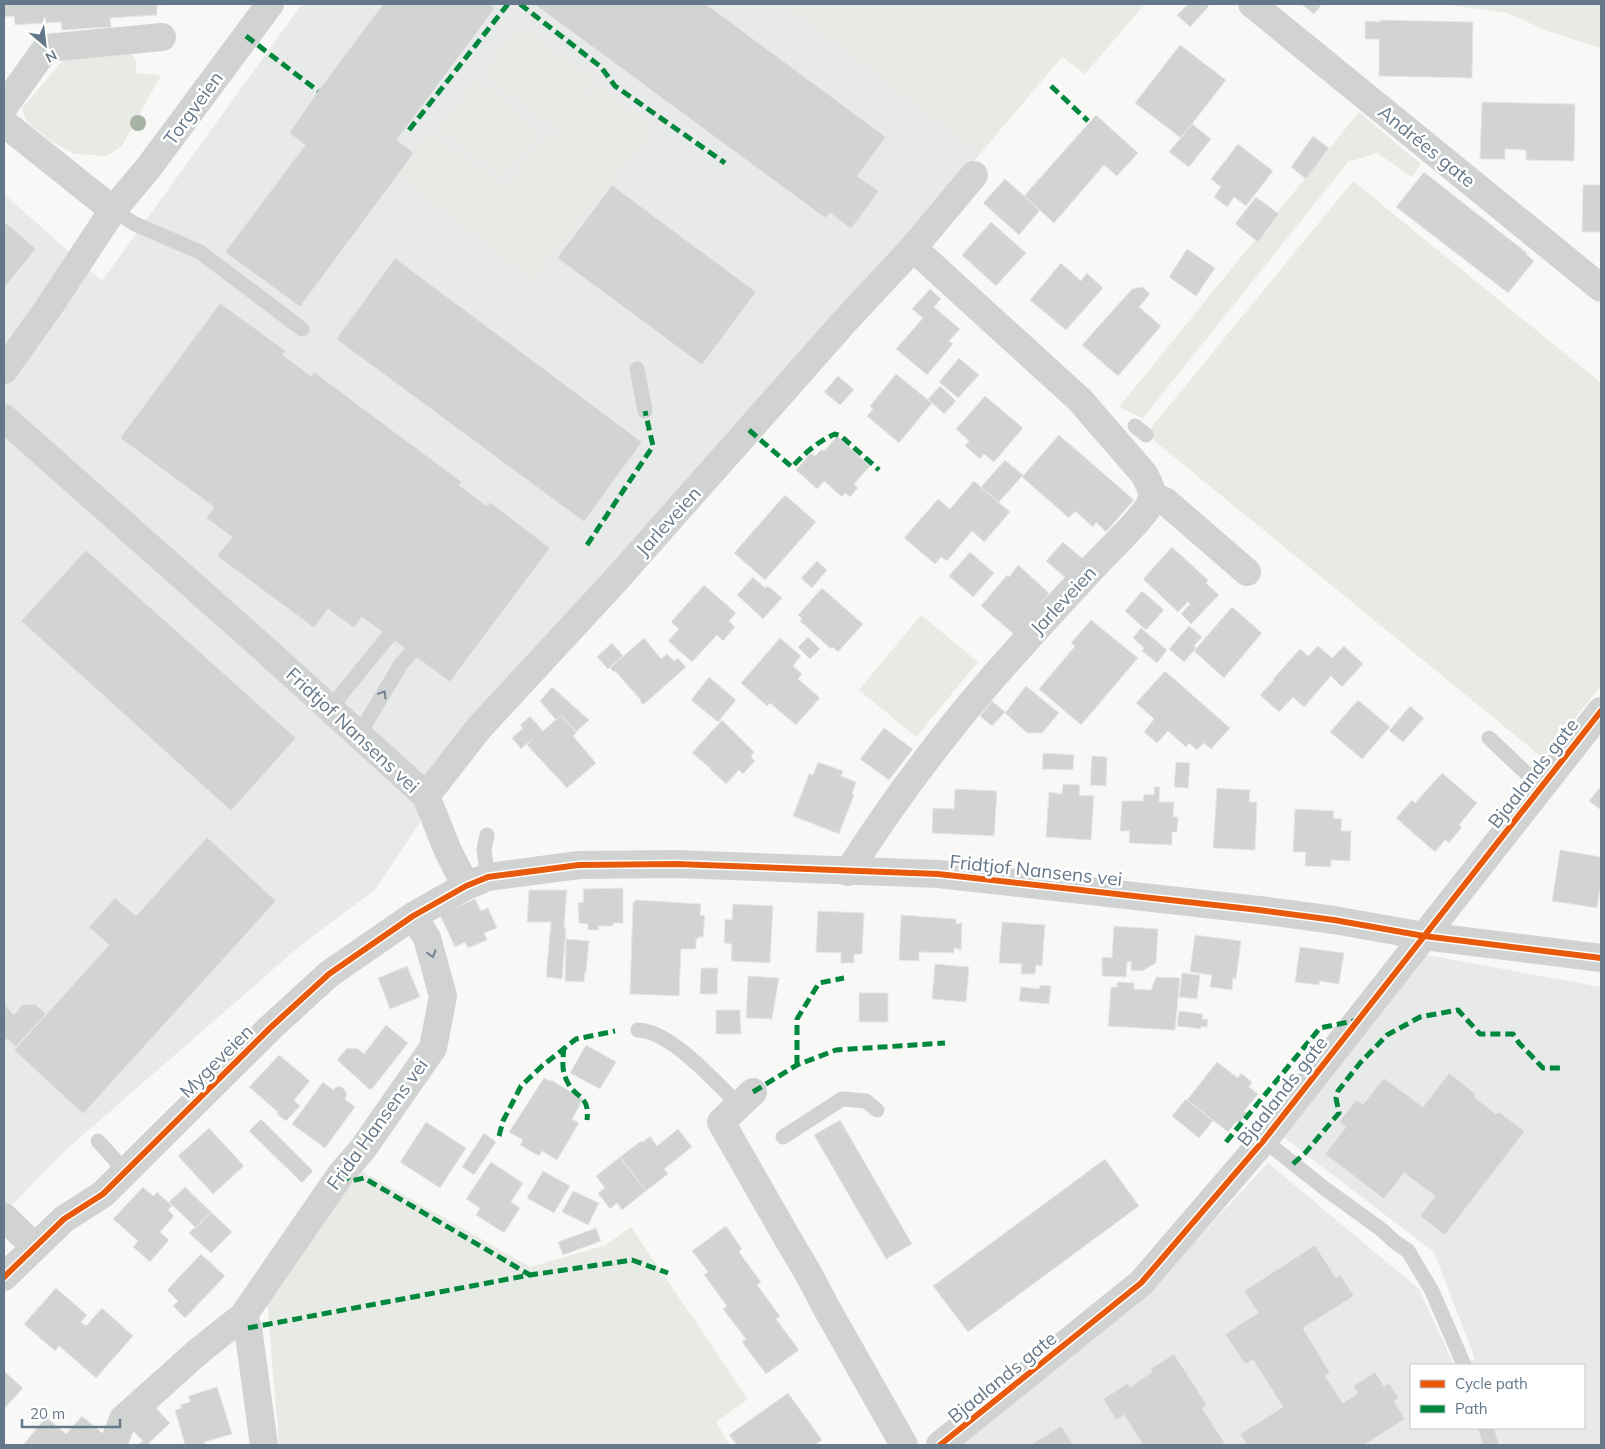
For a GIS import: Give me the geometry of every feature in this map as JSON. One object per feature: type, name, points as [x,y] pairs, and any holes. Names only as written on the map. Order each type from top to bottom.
[{"type":"street","name":"Torgveien","points":[[4,370],[51,304],[113,210],[150,168],[270,4]]},
{"type":"street","name":"Andrées gate","points":[[1252,4],[1601,288]]},
{"type":"street","points":[[4,107],[46,48],[162,37]]},
{"type":"street","points":[[4,123],[113,210]]},
{"type":"street","name":"Jarleveien","points":[[426,796],[479,728],[614,582],[913,248],[974,174]]},
{"type":"street","points":[[913,248],[1080,400],[1144,474],[1152,487],[1152,496],[1165,501],[1247,572]]},
{"type":"street","name":"Fridtjof Nansens vei","points":[[4,418],[426,796],[448,851],[477,881],[579,865],[676,864],[938,874],[1178,900],[1334,920],[1424,936],[1601,958]]},
{"type":"street","name":"Jarleveien","points":[[848,872],[880,822],[938,744],[1005,663],[1148,508],[1152,496]]},
{"type":"street","name":"Bjaalands gate","points":[[940,1445],[1141,1283],[1264,1140],[1601,711]]},
{"type":"street","name":"Mygeveien","points":[[4,1277],[64,1219],[103,1194],[270,1028],[329,974],[412,916],[477,881]]},
{"type":"street","name":"Frida Hansens vei","points":[[113,1445],[123,1419],[200,1350],[243,1316],[341,1174],[362,1150],[433,1048],[443,996],[427,938],[412,916]]},
{"type":"street","points":[[746,1098],[721,1122],[904,1445]]},
{"type":"street","points":[[4,1217],[36,1247]]},
{"type":"street","points":[[243,1316],[248,1328],[264,1445]]},
{"type":"lane","points":[[113,210],[135,224],[200,252],[302,330]]},
{"type":"lane","points":[[637,369],[645,411]]},
{"type":"lane","points":[[330,708],[388,637]]},
{"type":"lane","points":[[358,736],[401,664],[411,653]]},
{"type":"lane","points":[[1489,738],[1542,788]]},
{"type":"lane","points":[[477,881],[487,835]]},
{"type":"lane","points":[[638,1030],[648,1030],[686,1053],[746,1098]]},
{"type":"lane","points":[[783,1137],[842,1099],[866,1101],[877,1110]]},
{"type":"lane","points":[[1264,1140],[1316,1182],[1408,1251],[1432,1291],[1464,1364]]},
{"type":"lane","points":[[98,1141],[126,1172]]},
{"type":"lane","points":[[1486,1429],[1491,1445]]},
{"type":"shaded area","points":[[302,4],[782,4],[980,154],[442,789],[375,890],[301,945],[67,1149],[4,1213],[4,194],[102,281]]},
{"type":"shaded area","points":[[782,4],[1145,4],[1085,74],[1062,57],[980,154]]},
{"type":"shaded area","points":[[1443,4],[1601,4],[1601,48],[1547,31],[1508,13]]},
{"type":"shaded area","points":[[519,24],[594,79],[571,116],[597,85],[656,128],[532,280],[393,172],[431,133],[506,185],[545,133],[553,137],[558,131],[481,73]]},
{"type":"shaded area","points":[[129,51],[136,61],[136,73],[161,75],[122,146],[107,156],[74,154],[49,140],[26,121],[22,108],[63,60]]},
{"type":"shaded area","points":[[477,77],[541,131],[503,179],[436,129]]},
{"type":"shaded area","points":[[1359,112],[1421,164],[1412,177],[1377,153],[1348,162],[1143,418],[1119,407]]},
{"type":"shaded area","points":[[1353,181],[1601,383],[1601,686],[1543,758],[1146,434]]},
{"type":"shaded area","points":[[921,615],[978,662],[916,737],[859,690]]},
{"type":"shaded area","points":[[1427,955],[1601,987],[1601,1445],[953,1445],[1150,1290],[1268,1163],[1419,1289],[1454,1364],[1410,1364],[1410,1429],[1585,1429],[1585,1364],[1463,1364],[1475,1359],[1434,1252],[1283,1137]]},
{"type":"shaded area","points":[[362,1171],[530,1267],[606,1245],[631,1227],[748,1399],[716,1422],[729,1444],[279,1445],[267,1300],[351,1181]]},
{"type":"building","points":[[4,4],[178,4],[157,5],[157,15],[110,18],[111,27],[62,30],[61,22],[15,25],[14,16],[4,17]]},
{"type":"building","points":[[383,4],[490,4],[495,8],[397,140],[414,153],[300,307],[225,252],[305,145],[289,133]]},
{"type":"building","points":[[534,4],[706,4],[886,137],[857,176],[879,191],[851,229],[830,213],[825,218]]},
{"type":"building","points":[[1188,4],[1207,4],[1209,6],[1190,27],[1177,15]]},
{"type":"building","points":[[1301,4],[1322,4],[1314,14]]},
{"type":"building","points":[[1380,20],[1473,22],[1472,78],[1379,76],[1379,39],[1365,39],[1365,21],[1380,22]]},
{"type":"building","points":[[1180,45],[1226,80],[1181,138],[1135,103]]},
{"type":"building","points":[[1482,102],[1575,104],[1574,161],[1526,160],[1526,150],[1505,149],[1505,159],[1480,159]]},
{"type":"building","points":[[1096,115],[1138,153],[1117,176],[1104,165],[1054,223],[1024,196]]},
{"type":"building","points":[[1192,124],[1211,139],[1189,167],[1169,152]]},
{"type":"building","points":[[1313,136],[1329,148],[1306,179],[1291,167]]},
{"type":"building","points":[[1238,144],[1273,171],[1246,206],[1234,197],[1227,207],[1214,197],[1221,187],[1211,179]]},
{"type":"building","points":[[1424,172],[1527,253],[1534,261],[1508,293],[1396,207]]},
{"type":"building","points":[[1005,179],[1040,210],[1019,235],[983,203]]},
{"type":"building","points":[[612,185],[756,292],[702,365],[557,258]]},
{"type":"building","points":[[1583,185],[1601,185],[1601,232],[1582,232]]},
{"type":"building","points":[[1256,197],[1279,214],[1258,242],[1235,224]]},
{"type":"building","points":[[4,221],[36,249],[4,288]]},
{"type":"building","points":[[991,222],[1026,253],[996,286],[962,255]]},
{"type":"building","points":[[1187,249],[1215,268],[1196,296],[1169,277]]},
{"type":"building","points":[[395,258],[642,442],[584,522],[336,339]]},
{"type":"building","points":[[1061,263],[1081,281],[1087,273],[1103,288],[1066,330],[1030,300]]},
{"type":"building","points":[[1143,287],[1150,294],[1139,307],[1161,326],[1118,376],[1082,345],[1132,289]]},
{"type":"building","points":[[930,289],[941,299],[934,307],[960,329],[949,341],[953,344],[927,375],[896,349],[923,318],[912,309]]},
{"type":"building","points":[[220,303],[286,351],[283,355],[311,376],[314,372],[462,482],[459,485],[487,506],[490,502],[550,548],[450,682],[362,617],[354,628],[328,609],[314,628],[217,556],[232,537],[206,518],[214,507],[120,438]]},
{"type":"building","points":[[959,358],[979,375],[958,398],[939,382]]},
{"type":"building","points":[[896,374],[932,403],[899,443],[867,416],[873,409],[870,406]]},
{"type":"building","points":[[838,376],[854,390],[840,405],[824,392]]},
{"type":"building","points":[[940,386],[956,401],[944,414],[928,399]]},
{"type":"building","points":[[985,396],[1023,428],[994,462],[984,454],[980,459],[965,446],[969,441],[956,429]]},
{"type":"building","points":[[1059,435],[1134,500],[1106,532],[1096,522],[1093,527],[1075,511],[1069,518],[1022,477]]},
{"type":"building","points":[[837,436],[870,466],[854,484],[858,488],[850,497],[845,493],[842,497],[824,481],[817,489],[796,470],[811,453],[815,456],[822,449],[824,451]]},
{"type":"building","points":[[1005,460],[1023,475],[999,502],[981,487]]},
{"type":"building","points":[[974,481],[1010,512],[984,542],[972,531],[947,561],[941,557],[935,564],[904,538],[938,499],[950,509]]},
{"type":"building","points":[[785,495],[816,522],[765,580],[734,553]]},
{"type":"building","points":[[1063,542],[1083,559],[1066,578],[1046,561]]},
{"type":"building","points":[[1172,547],[1208,580],[1206,583],[1219,595],[1191,624],[1181,614],[1190,604],[1188,602],[1178,612],[1143,579]]},
{"type":"building","points":[[86,550],[296,738],[231,811],[21,621]]},
{"type":"building","points":[[970,552],[994,573],[973,597],[949,576]]},
{"type":"building","points":[[817,561],[827,570],[812,588],[801,578]]},
{"type":"building","points":[[1018,565],[1049,593],[1016,636],[981,606]]},
{"type":"building","points":[[753,577],[765,588],[768,586],[782,598],[763,619],[737,595]]},
{"type":"building","points":[[704,585],[736,613],[729,621],[735,627],[723,641],[717,635],[692,662],[668,641],[679,629],[671,622]]},
{"type":"building","points":[[822,588],[863,624],[838,652],[833,647],[831,649],[800,621],[802,619],[798,615]]},
{"type":"building","points":[[1142,591],[1164,610],[1146,630],[1125,611]]},
{"type":"building","points":[[1232,607],[1262,633],[1224,678],[1194,651]]},
{"type":"building","points":[[1091,620],[1138,658],[1081,725],[1039,689],[1075,646],[1071,643]]},
{"type":"building","points":[[1189,626],[1202,637],[1194,646],[1196,648],[1184,662],[1169,649]]},
{"type":"building","points":[[1141,628],[1167,650],[1157,663],[1142,651],[1144,648],[1133,638]]},
{"type":"building","points":[[808,637],[820,649],[810,659],[798,647]]},
{"type":"building","points":[[644,638],[661,659],[667,654],[674,661],[678,658],[686,667],[643,705],[641,700],[615,671],[610,668]]},
{"type":"building","points":[[780,638],[801,656],[793,666],[802,674],[798,679],[820,698],[796,725],[770,703],[767,706],[741,683]]},
{"type":"building","points":[[612,643],[623,656],[608,669],[597,657]]},
{"type":"building","points":[[1318,646],[1332,658],[1344,646],[1363,664],[1342,687],[1331,676],[1304,707],[1293,697],[1279,712],[1260,695],[1300,649],[1308,656]]},
{"type":"building","points":[[1165,671],[1230,728],[1211,749],[1204,743],[1197,750],[1189,743],[1186,747],[1168,731],[1157,743],[1144,732],[1154,719],[1136,703]]},
{"type":"building","points":[[709,677],[736,700],[718,722],[691,700]]},
{"type":"building","points":[[1026,686],[1059,713],[1042,733],[1027,733],[1005,713]]},
{"type":"building","points":[[552,687],[589,720],[576,732],[561,715],[556,720],[540,701]]},
{"type":"building","points":[[1358,700],[1390,727],[1362,759],[1330,732]]},
{"type":"building","points":[[992,701],[1005,712],[992,726],[980,716]]},
{"type":"building","points":[[1410,706],[1424,718],[1403,742],[1389,731]]},
{"type":"building","points":[[561,715],[577,732],[573,736],[596,763],[567,788],[527,745],[532,739],[521,749],[512,738],[523,728],[520,725],[530,716],[543,731]]},
{"type":"building","points":[[722,720],[754,752],[751,757],[755,761],[743,774],[739,770],[726,784],[692,753]]},
{"type":"building","points":[[884,728],[913,749],[889,780],[860,759]]},
{"type":"building","points":[[1043,753],[1074,755],[1073,770],[1042,769]]},
{"type":"building","points":[[1092,756],[1107,757],[1106,786],[1090,785]]},
{"type":"building","points":[[818,762],[843,771],[841,776],[856,782],[852,794],[854,795],[839,834],[793,816],[809,774],[813,775]]},
{"type":"building","points":[[1176,762],[1190,763],[1188,788],[1174,787]]},
{"type":"building","points":[[1442,773],[1477,803],[1459,825],[1462,827],[1449,843],[1445,840],[1435,852],[1396,818],[1412,800],[1415,803]]},
{"type":"building","points":[[1063,784],[1080,785],[1079,795],[1094,796],[1091,840],[1046,837],[1049,792],[1062,794]]},
{"type":"building","points":[[1601,786],[1601,810],[1589,801]]},
{"type":"building","points":[[1154,787],[1160,787],[1159,802],[1174,802],[1173,817],[1178,817],[1177,832],[1172,832],[1172,845],[1129,843],[1130,831],[1120,831],[1122,801],[1143,801],[1144,794],[1154,795]]},
{"type":"building","points":[[1217,788],[1250,790],[1249,802],[1257,802],[1255,850],[1213,848]]},
{"type":"building","points":[[955,789],[997,791],[994,836],[932,833],[933,808],[954,809]]},
{"type":"building","points":[[1295,809],[1334,811],[1333,818],[1342,819],[1341,831],[1351,831],[1350,861],[1331,860],[1331,867],[1305,866],[1306,852],[1293,852]]},
{"type":"building","points":[[207,837],[276,901],[83,1114],[14,1050],[109,945],[89,927],[115,898],[136,916]]},
{"type":"building","points":[[1560,850],[1601,857],[1601,884],[1597,908],[1552,901]]},
{"type":"building","points":[[623,888],[623,923],[613,923],[613,926],[598,926],[599,930],[588,930],[588,924],[579,923],[578,903],[584,902],[583,889]]},
{"type":"building","points":[[529,890],[567,890],[562,979],[546,977],[551,922],[527,922]]},
{"type":"building","points":[[475,899],[481,911],[488,908],[497,928],[484,933],[487,940],[468,948],[465,942],[455,947],[440,915]]},
{"type":"building","points":[[635,900],[701,904],[700,915],[705,916],[703,937],[696,939],[696,949],[681,949],[679,996],[630,994],[633,902]]},
{"type":"building","points":[[733,904],[773,906],[770,963],[731,961],[732,946],[731,944],[724,943],[725,919],[732,920]]},
{"type":"building","points":[[818,911],[864,913],[862,954],[854,954],[854,963],[841,963],[841,953],[816,952]]},
{"type":"building","points":[[901,915],[956,919],[956,924],[962,923],[961,950],[954,948],[954,953],[919,952],[919,961],[899,960]]},
{"type":"building","points":[[1002,922],[1045,925],[1042,966],[1036,965],[1035,974],[1021,974],[1022,964],[999,963]]},
{"type":"building","points":[[1114,926],[1158,929],[1156,963],[1142,971],[1131,970],[1131,962],[1127,962],[1126,977],[1102,976],[1102,957],[1112,958]]},
{"type":"building","points":[[1195,935],[1241,941],[1236,979],[1233,978],[1232,990],[1210,987],[1212,975],[1190,972]]},
{"type":"building","points":[[566,939],[589,941],[584,982],[565,981]]},
{"type":"building","points":[[1300,947],[1344,953],[1339,984],[1320,981],[1319,985],[1295,982]]},
{"type":"building","points":[[935,964],[969,967],[966,1002],[932,999]]},
{"type":"building","points":[[407,966],[420,997],[390,1009],[378,978]]},
{"type":"building","points":[[701,968],[718,968],[717,994],[700,994]]},
{"type":"building","points":[[1182,973],[1200,975],[1197,999],[1179,997]]},
{"type":"building","points":[[748,976],[779,978],[772,1019],[746,1018]]},
{"type":"building","points":[[1156,977],[1180,978],[1175,1030],[1108,1026],[1111,987],[1117,987],[1117,982],[1134,983],[1134,989],[1151,990]]},
{"type":"building","points":[[1040,985],[1051,986],[1049,1004],[1019,1001],[1021,987],[1039,989]]},
{"type":"building","points":[[859,993],[888,993],[888,1022],[859,1022]]},
{"type":"building","points":[[4,1004],[14,1015],[22,1005],[35,1004],[46,1014],[16,1047],[7,1039],[4,1042]]},
{"type":"building","points":[[716,1010],[740,1010],[741,1034],[716,1034]]},
{"type":"building","points":[[1179,1011],[1203,1014],[1202,1019],[1208,1019],[1207,1027],[1201,1026],[1201,1029],[1177,1026]]},
{"type":"building","points":[[386,1025],[408,1043],[372,1089],[369,1089],[337,1060],[347,1048],[358,1049],[364,1054]]},
{"type":"building","points":[[586,1045],[616,1062],[600,1089],[570,1073]]},
{"type":"building","points":[[279,1055],[310,1081],[294,1100],[300,1106],[286,1121],[249,1087]]},
{"type":"building","points":[[1217,1062],[1238,1078],[1241,1073],[1252,1082],[1249,1087],[1258,1094],[1244,1111],[1247,1113],[1228,1132],[1187,1100]]},
{"type":"building","points":[[1449,1073],[1476,1094],[1474,1097],[1496,1114],[1499,1112],[1525,1131],[1445,1235],[1420,1216],[1435,1196],[1404,1173],[1384,1199],[1325,1154],[1346,1127],[1339,1122],[1356,1100],[1363,1104],[1384,1078],[1423,1107]]},
{"type":"building","points":[[544,1078],[551,1080],[583,1099],[572,1119],[579,1123],[557,1160],[542,1151],[539,1156],[520,1145],[523,1140],[509,1132]]},
{"type":"building","points":[[323,1082],[333,1090],[338,1086],[343,1088],[347,1094],[345,1099],[355,1107],[325,1148],[292,1124]]},
{"type":"building","points":[[1186,1099],[1213,1121],[1199,1138],[1172,1116]]},
{"type":"building","points":[[261,1119],[313,1171],[302,1183],[249,1131]]},
{"type":"building","points":[[840,1120],[912,1244],[886,1259],[814,1135]]},
{"type":"building","points":[[426,1122],[466,1148],[440,1188],[400,1162]]},
{"type":"building","points":[[209,1128],[244,1166],[213,1194],[178,1156]]},
{"type":"building","points":[[678,1129],[692,1147],[664,1169],[668,1174],[646,1191],[620,1157],[650,1136],[657,1146]]},
{"type":"building","points":[[484,1133],[496,1142],[474,1175],[462,1167]]},
{"type":"building","points":[[620,1157],[646,1191],[622,1210],[617,1203],[610,1209],[598,1193],[605,1188],[596,1176]]},
{"type":"building","points":[[1105,1159],[1139,1206],[968,1332],[933,1286]]},
{"type":"building","points":[[491,1162],[523,1183],[511,1202],[520,1208],[504,1233],[476,1215],[480,1208],[466,1199]]},
{"type":"building","points":[[543,1171],[570,1186],[554,1213],[527,1198]]},
{"type":"building","points":[[143,1187],[153,1196],[157,1192],[172,1206],[168,1210],[174,1216],[160,1232],[169,1240],[150,1262],[133,1247],[138,1241],[113,1219]]},
{"type":"building","points":[[185,1187],[211,1212],[196,1228],[169,1202]]},
{"type":"building","points":[[573,1191],[599,1203],[588,1225],[562,1212]]},
{"type":"building","points":[[211,1212],[232,1232],[211,1253],[189,1233]]},
{"type":"building","points":[[726,1226],[742,1249],[739,1252],[761,1282],[757,1285],[780,1316],[776,1319],[799,1350],[766,1374],[742,1342],[746,1339],[723,1309],[727,1306],[704,1275],[708,1272],[692,1251]]},
{"type":"building","points":[[596,1228],[601,1241],[563,1255],[558,1242]]},
{"type":"building","points":[[1315,1245],[1336,1278],[1340,1274],[1354,1296],[1303,1328],[1330,1373],[1325,1376],[1343,1403],[1358,1393],[1353,1386],[1375,1372],[1384,1386],[1389,1383],[1399,1398],[1394,1401],[1405,1419],[1364,1445],[1245,1445],[1240,1434],[1283,1407],[1253,1360],[1245,1364],[1225,1334],[1258,1313],[1244,1291]]},
{"type":"building","points":[[201,1254],[225,1276],[185,1318],[173,1306],[178,1301],[167,1290]]},
{"type":"building","points":[[56,1288],[87,1315],[81,1322],[86,1326],[102,1308],[133,1336],[96,1378],[59,1346],[55,1351],[24,1324]]},
{"type":"building","points":[[1174,1354],[1207,1405],[1202,1408],[1226,1445],[1143,1445],[1124,1415],[1116,1420],[1103,1399],[1128,1383],[1130,1387],[1152,1372],[1150,1369]]},
{"type":"building","points":[[4,1371],[23,1388],[4,1409]]},
{"type":"building","points":[[217,1387],[232,1434],[204,1442],[205,1445],[185,1445],[175,1410],[182,1408],[180,1405],[190,1402],[189,1396]]},
{"type":"building","points":[[788,1393],[822,1440],[815,1445],[737,1445],[729,1435]]},
{"type":"building","points":[[154,1406],[170,1423],[147,1445],[138,1445],[143,1441],[130,1428]]},
{"type":"building","points":[[82,1416],[108,1438],[102,1445],[23,1445],[46,1417],[66,1434]]},
{"type":"building","points":[[1061,1426],[1074,1445],[1030,1445]]},
{"type":"marked path","points":[[409,130],[508,4]]},
{"type":"marked path","points":[[520,4],[601,67],[615,86],[725,163]]},
{"type":"marked path","points":[[246,36],[318,91]]},
{"type":"marked path","points":[[1051,86],[1088,121]]},
{"type":"marked path","points":[[587,545],[653,446],[645,411]]},
{"type":"marked path","points":[[749,430],[792,467],[812,448],[835,434],[841,436],[879,470]]},
{"type":"marked path","points":[[797,1065],[797,1019],[819,983],[844,978]]},
{"type":"marked path","points":[[1293,1164],[1305,1153],[1339,1113],[1336,1098],[1338,1091],[1360,1063],[1387,1035],[1420,1017],[1458,1010],[1480,1034],[1513,1034],[1543,1068],[1563,1068]]},
{"type":"marked path","points":[[1226,1142],[1320,1028],[1358,1020]]},
{"type":"marked path","points":[[499,1136],[503,1121],[521,1086],[542,1066],[576,1039],[615,1031]]},
{"type":"marked path","points":[[753,1092],[797,1065],[836,1050],[945,1043]]},
{"type":"marked path","points":[[564,1047],[563,1064],[565,1077],[571,1087],[584,1101],[587,1120]]},
{"type":"marked path","points":[[341,1174],[351,1181],[364,1178],[530,1275]]},
{"type":"marked path","points":[[248,1328],[530,1275],[632,1260],[668,1273]]},
{"type":"cycle path","points":[[940,1445],[1141,1283],[1264,1140],[1601,711]]},
{"type":"cycle path","points":[[4,1277],[64,1219],[103,1194],[270,1028],[329,974],[413,916],[466,886],[488,877],[579,865],[676,864],[938,874],[1259,910],[1334,920],[1424,936],[1601,958]]}]
